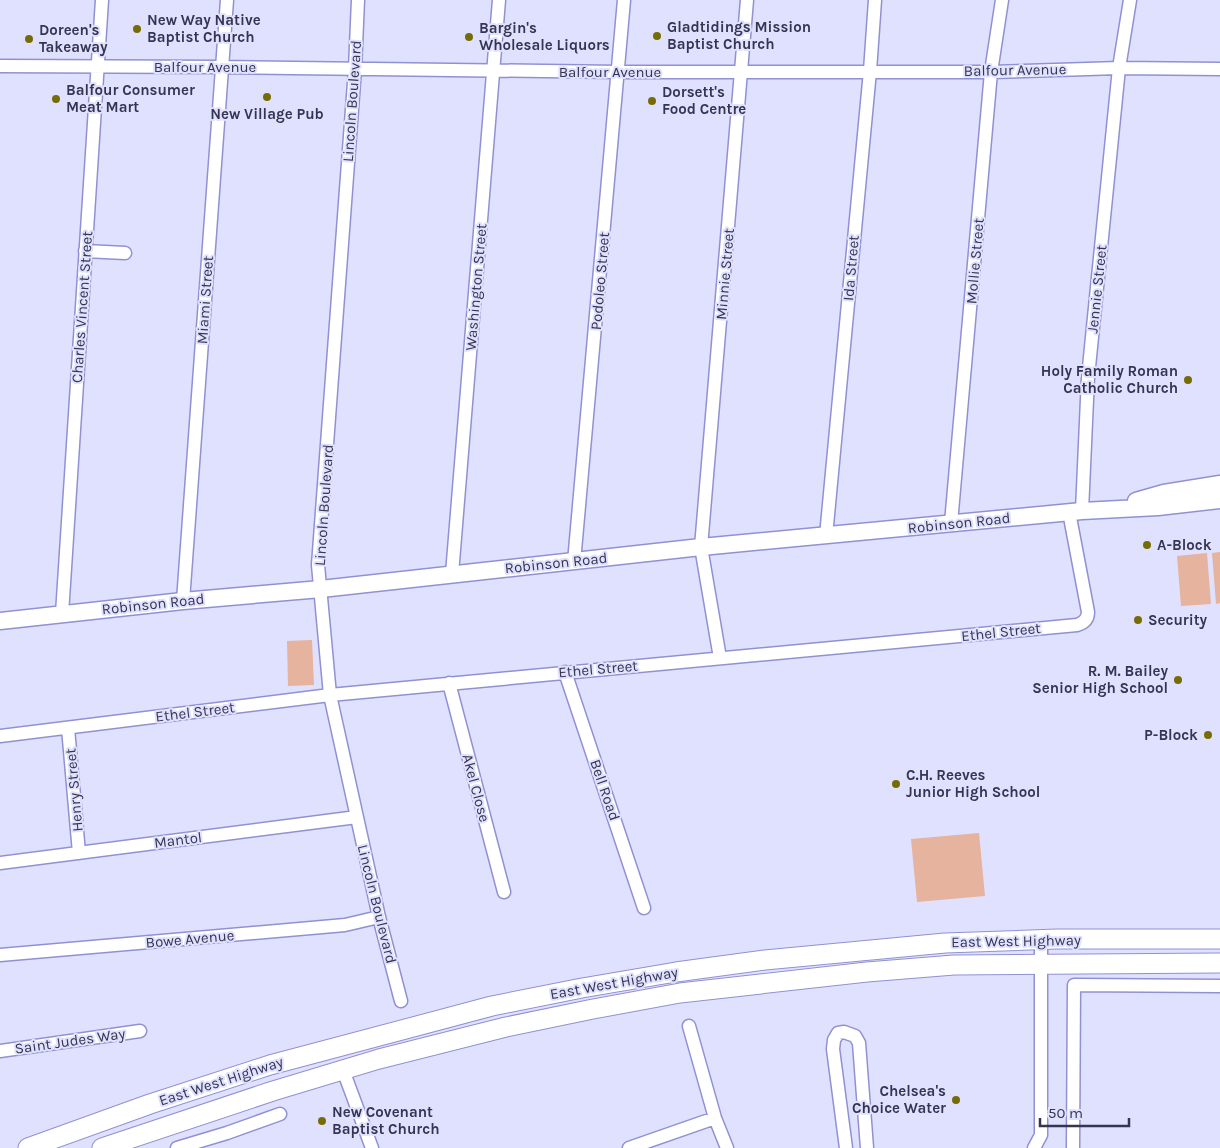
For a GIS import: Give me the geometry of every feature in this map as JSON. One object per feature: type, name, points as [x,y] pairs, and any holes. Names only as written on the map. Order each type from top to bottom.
[{"type":"highway","name":"East West Highway","points":[[28,1148],[150,1104],[270,1064],[492,1006],[582,988],[676,972],[765,960],[945,943],[1040,940],[1220,939]]},
{"type":"highway","name":"East West Highway","points":[[102,1148],[343,1070],[506,1027],[680,994],[954,965],[1220,963]]},
{"type":"main road","name":"Robinson Road","points":[[1112,508],[1164,493],[1220,484]]},
{"type":"main road","name":"Robinson Road","points":[[0,621],[183,601],[321,589],[701,547],[1112,508],[1220,500]]},
{"type":"street","name":"Charles Vincent Street","points":[[62,614],[102,0]]},
{"type":"street","name":"Miami Street","points":[[183,601],[227,0]]},
{"type":"street","name":"Lincoln Boulevard","points":[[358,0],[355,69],[318,565],[330,695],[379,916],[401,1001]]},
{"type":"street","name":"Washington Street","points":[[452,574],[499,0]]},
{"type":"street","name":"Podoleo Street","points":[[574,562],[624,0]]},
{"type":"street","name":"Minnie Street","points":[[720,658],[701,547],[747,0]]},
{"type":"street","name":"Ida Street","points":[[826,536],[875,0]]},
{"type":"street","name":"Mollie Street","points":[[951,523],[992,72],[1002,0]]},
{"type":"street","name":"Jennie Street","points":[[1076,512],[1119,68],[1130,0]]},
{"type":"street","name":"Balfour Avenue","points":[[0,66],[619,72],[992,72],[1119,68],[1220,69]]},
{"type":"street","points":[[85,251],[125,253]]},
{"type":"street","name":"Ethel Street","points":[[0,736],[330,695],[565,672],[866,646],[1081,623],[1088,617],[1088,612],[1076,512]]},
{"type":"street","name":"Bell Road","points":[[565,672],[644,908]]},
{"type":"street","name":"Akel Close","points":[[448,683],[504,892]]},
{"type":"street","name":"Henry Street","points":[[68,728],[79,853]]},
{"type":"street","name":"Mantol","points":[[0,863],[357,817]]},
{"type":"street","name":"Bowe Avenue","points":[[0,955],[336,926],[379,916]]},
{"type":"street","points":[[1034,1148],[1041,1135],[1040,940]]},
{"type":"street","points":[[1073,1148],[1074,985],[1220,986]]},
{"type":"street","points":[[689,1026],[715,1118],[727,1148]]},
{"type":"street","name":"Saint Judes Way","points":[[0,1051],[140,1031]]},
{"type":"street","points":[[846,1148],[833,1049],[834,1040],[838,1033],[844,1032],[855,1036],[859,1043],[866,1148]]},
{"type":"street","points":[[343,1070],[372,1148]]},
{"type":"street","points":[[177,1148],[280,1114]]},
{"type":"street","points":[[629,1148],[715,1118]]},
{"type":"shaded area","points":[[1220,552],[1220,603],[1216,604],[1212,553]]},
{"type":"shaded area","points":[[1207,553],[1211,604],[1181,606],[1177,556]]},
{"type":"shaded area","points":[[312,640],[314,685],[288,686],[287,641]]},
{"type":"shaded area","points":[[979,833],[985,896],[917,902],[911,839]]},
{"type":"place","name":"New Way Native Baptist Church","points":[[137,29]]},
{"type":"place","name":"Gladtidings Mission Baptist Church","points":[[657,36]]},
{"type":"place","name":"Bargin's Wholesale Liquors","points":[[469,37]]},
{"type":"place","name":"Doreen's Takeaway","points":[[29,39]]},
{"type":"place","name":"New Village Pub","points":[[267,97]]},
{"type":"place","name":"Balfour Consumer Meat Mart","points":[[56,99]]},
{"type":"place","name":"Dorsett's Food Centre","points":[[652,101]]},
{"type":"place","name":"Holy Family Roman Catholic Church","points":[[1188,380]]},
{"type":"place","name":"A-Block","points":[[1147,545]]},
{"type":"place","name":"Security","points":[[1138,620]]},
{"type":"place","name":"R. M. Bailey Senior High School","points":[[1178,680]]},
{"type":"place","name":"P-Block","points":[[1208,735]]},
{"type":"place","name":"C.H. Reeves Junior High School","points":[[896,784]]},
{"type":"place","name":"Chelsea's Choice Water","points":[[956,1100]]},
{"type":"place","name":"New Covenant Baptist Church","points":[[322,1121]]}]
